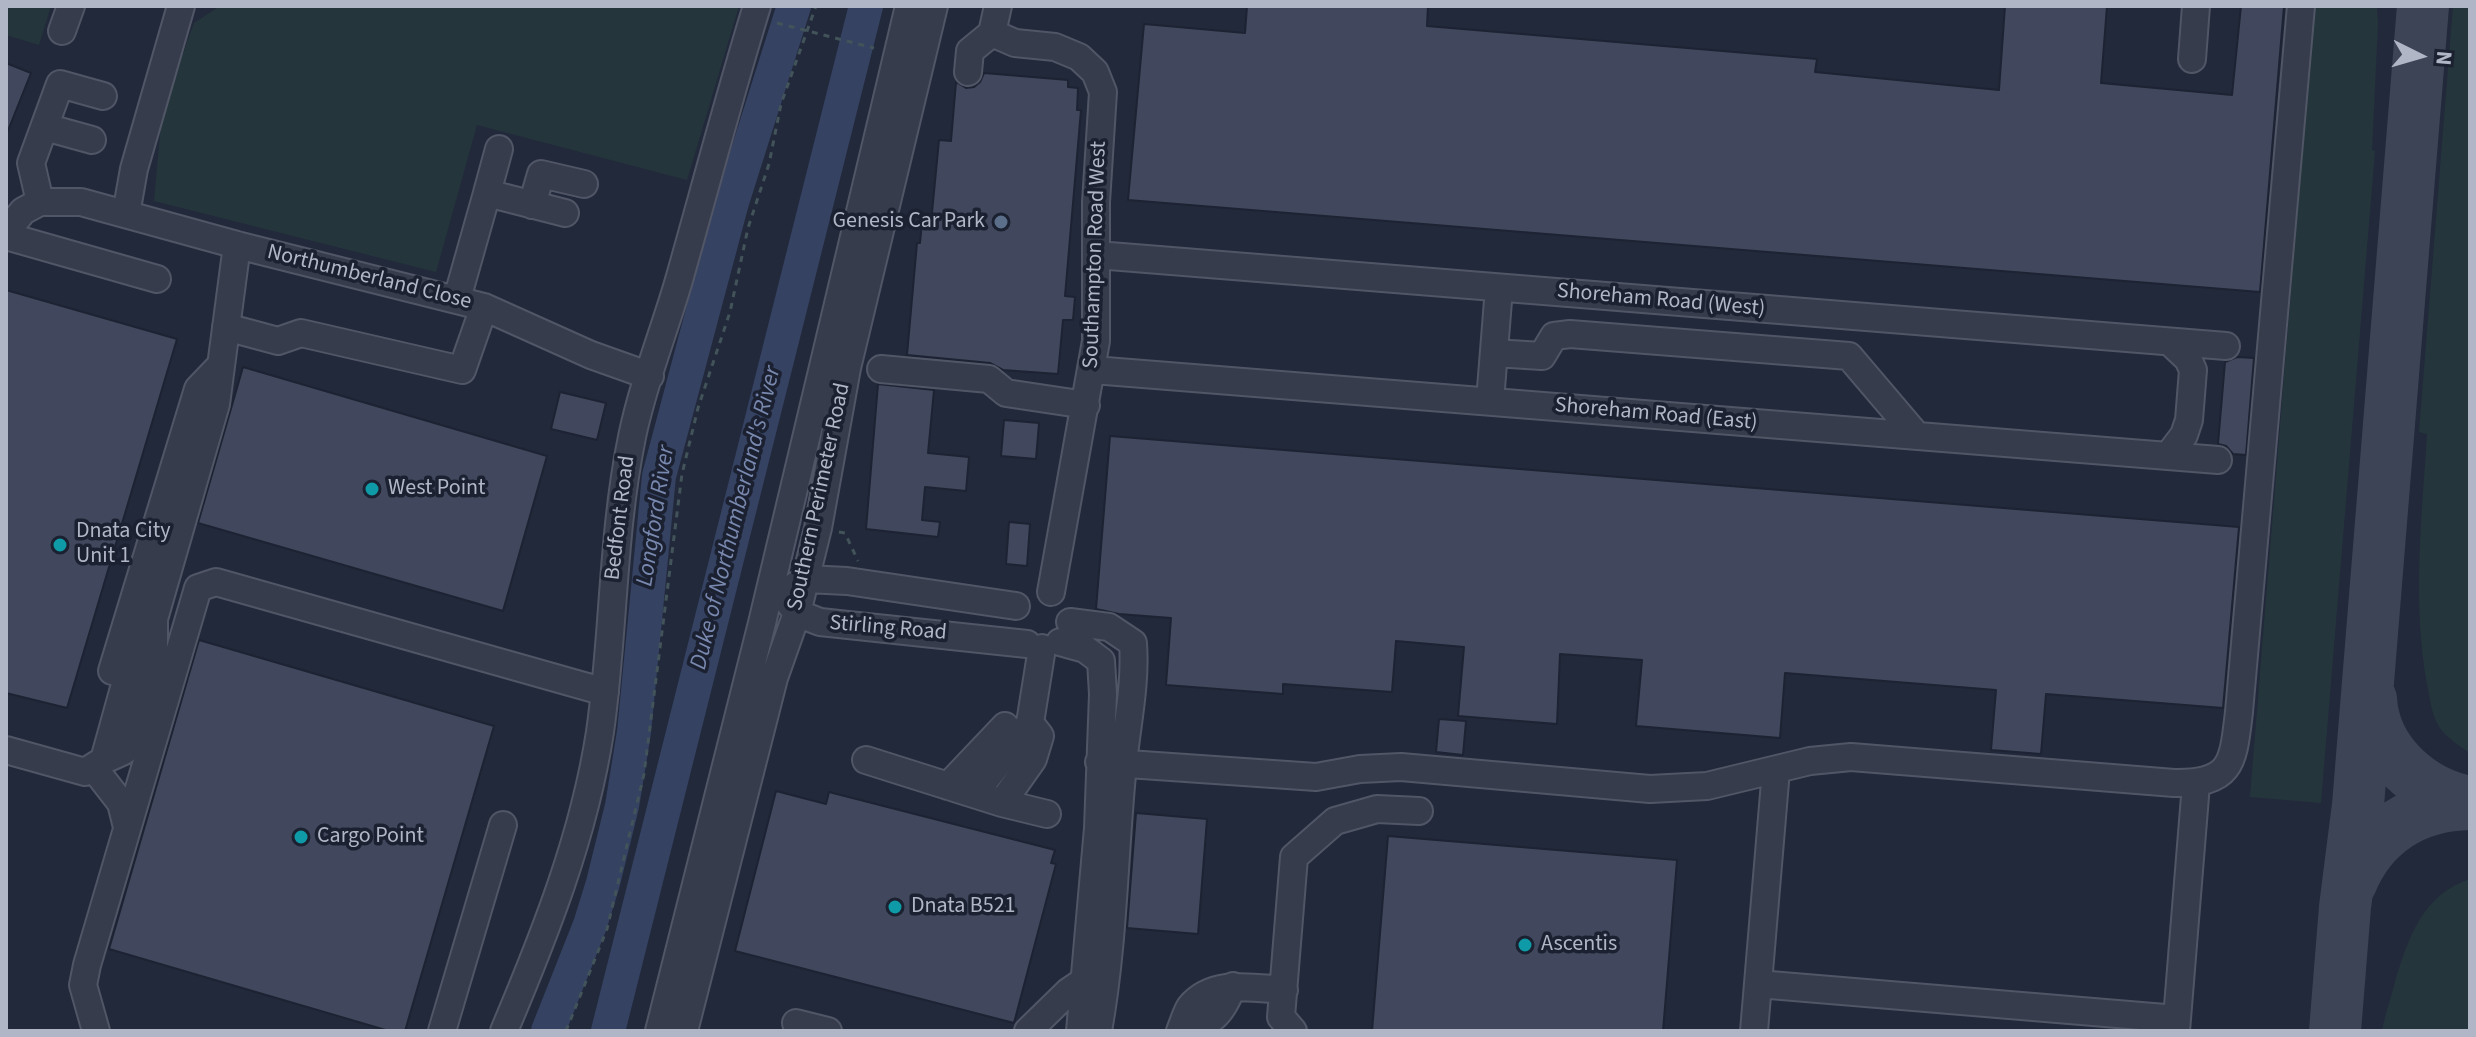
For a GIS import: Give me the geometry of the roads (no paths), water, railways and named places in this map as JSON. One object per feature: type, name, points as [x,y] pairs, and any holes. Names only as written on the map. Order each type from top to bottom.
[{"type":"street","points":[[126,214],[134,169],[181,6]]},
{"type":"street","name":"Southern Perimeter Road","points":[[684,1031],[791,610],[774,568],[909,6]]},
{"type":"street","name":"Southern Perimeter Road","points":[[659,1031],[791,610],[806,579],[821,523],[847,368],[934,6]]},
{"type":"street","points":[[985,6],[992,33]]},
{"type":"street","points":[[968,72],[970,51],[992,33],[998,6]]},
{"type":"street","points":[[2192,59],[2196,6]]},
{"type":"street","points":[[1111,763],[1316,777],[1360,769],[1401,767],[1650,789],[1707,786],[1810,761],[1851,757],[2196,784],[2226,769],[2234,755],[2301,6]]},
{"type":"street","name":"Bedfont Road","points":[[504,1031],[526,979],[579,830],[592,776],[605,692],[621,493],[633,433],[734,77],[762,14]]},
{"type":"street","name":"Southampton Road West","points":[[992,33],[1015,43],[1055,47],[1070,52],[1088,63],[1103,92],[1096,202],[1098,313],[1093,370],[1051,592]]},
{"type":"street","points":[[103,96],[60,84],[31,163],[40,202],[23,211],[6,234],[157,279]]},
{"type":"street","points":[[45,127],[92,140]]},
{"type":"street","points":[[1079,137],[1084,140],[1082,171],[1096,202]]},
{"type":"street","points":[[457,299],[499,149]]},
{"type":"street","points":[[532,205],[541,174],[584,184]]},
{"type":"street","points":[[487,193],[565,213]]},
{"type":"street","name":"Northumberland Close","points":[[40,202],[81,202],[237,245],[457,299],[484,307],[591,355],[650,376]]},
{"type":"street","points":[[92,766],[134,652],[154,619],[216,404],[237,245]]},
{"type":"street","name":"Shoreham Road (West)","points":[[1097,255],[2226,346]]},
{"type":"street","points":[[1490,401],[1499,288]]},
{"type":"street","points":[[226,327],[278,341],[301,333],[462,370],[484,307]]},
{"type":"street","points":[[1494,353],[1542,356],[1554,336],[1570,334],[1849,356],[1917,436]]},
{"type":"street","points":[[2168,456],[2184,435],[2189,420],[2193,370],[2188,359],[2171,343]]},
{"type":"street","points":[[92,766],[198,389],[221,365]]},
{"type":"street","points":[[881,369],[989,379],[1006,393],[1086,405]]},
{"type":"street","name":"Shoreham Road (East)","points":[[1093,370],[2218,460]]},
{"type":"street","name":"Stirling Road","points":[[821,523],[824,551],[856,574],[1016,606]]},
{"type":"street","points":[[806,579],[856,574]]},
{"type":"street","points":[[96,1031],[83,985],[198,588],[216,582],[605,692]]},
{"type":"street","points":[[974,794],[1018,724],[1050,639],[1066,604],[1051,592],[1032,592],[1016,606],[1013,624],[1019,637],[1050,639],[1085,649],[1101,661],[1111,763],[1120,809],[1098,977],[1080,1031]]},
{"type":"street","name":"Stirling Road","points":[[791,610],[1050,639],[1109,627],[1133,643],[1135,674],[1111,763]]},
{"type":"street","points":[[948,786],[1018,724]]},
{"type":"street","points":[[1002,803],[1033,759],[1040,736],[1018,724]]},
{"type":"street","points":[[6,750],[92,766],[121,803],[127,827]]},
{"type":"street","points":[[866,760],[1047,814]]},
{"type":"street","points":[[1098,1031],[1098,828],[1111,763]]},
{"type":"street","points":[[1754,1031],[1776,770]]},
{"type":"street","points":[[1758,984],[2176,1025],[2196,784]]},
{"type":"street","points":[[1098,828],[1120,809]]},
{"type":"street","points":[[1293,1031],[1281,1017],[1294,857],[1335,821],[1377,809],[1419,811]]},
{"type":"street","points":[[442,1031],[503,825]]},
{"type":"street","points":[[1028,1031],[1068,992],[1098,977]]},
{"type":"street","points":[[1098,977],[1114,997],[1111,1031]]},
{"type":"street","points":[[1181,1030],[1189,1008],[1208,993],[1233,986],[1284,990]]},
{"type":"street","points":[[796,1023],[828,1031]]},
{"type":"waterway","name":"Longford River","points":[[548,1031],[590,925],[622,806],[634,732],[659,476],[732,202],[794,6]]},
{"type":"waterway","name":"Duke of Northumberland's River","points":[[608,1031],[866,6]]},
{"type":"place","name":"Genesis Car Park","points":[[1001,222]]},
{"type":"place","name":"West Point","points":[[372,489]]},
{"type":"place","name":"Dnata City Unit 1","points":[[60,545]]},
{"type":"place","name":"Cargo Point","points":[[301,837]]},
{"type":"place","name":"Dnata B521","points":[[895,907]]},
{"type":"place","name":"Ascentis","points":[[1525,945]]}]
